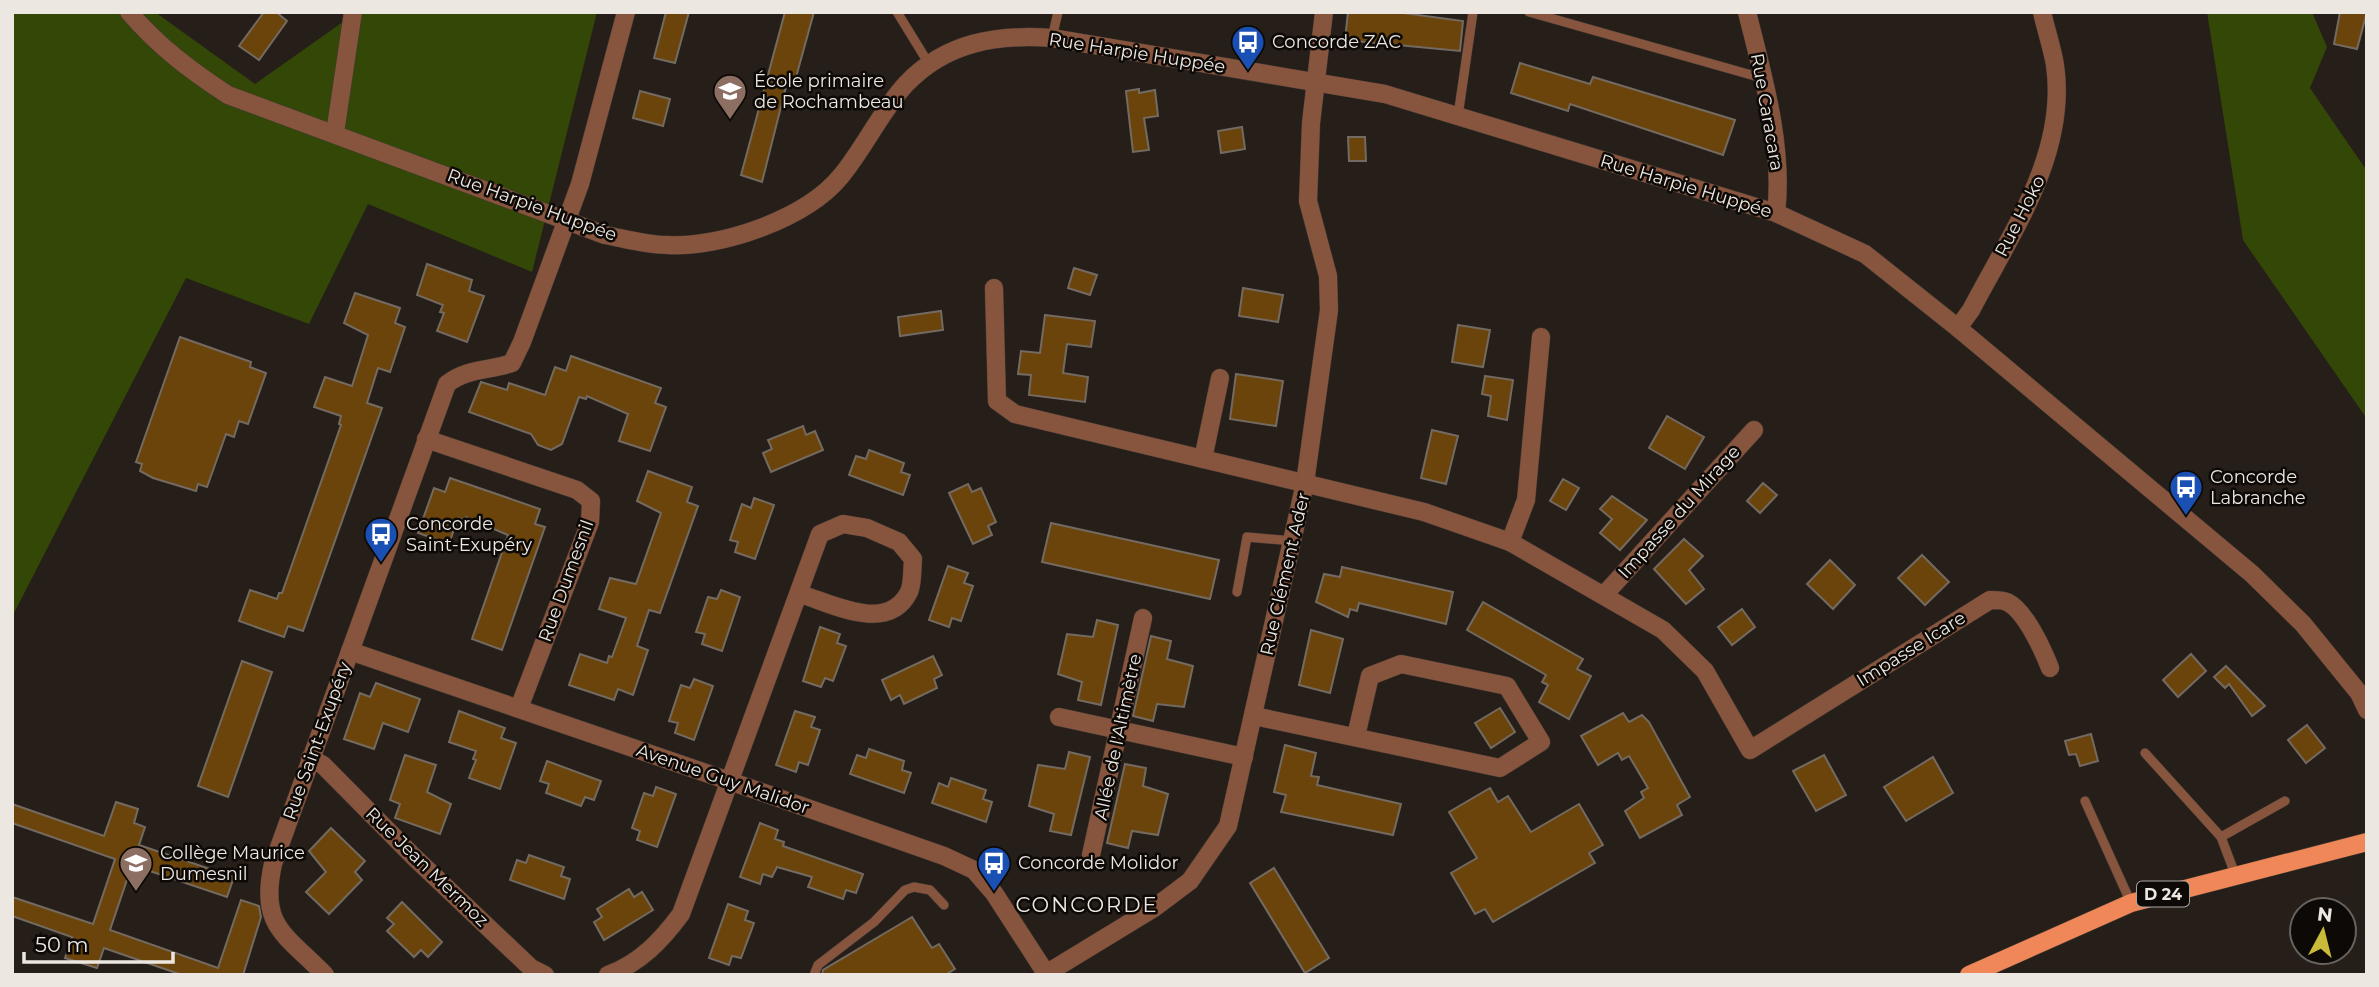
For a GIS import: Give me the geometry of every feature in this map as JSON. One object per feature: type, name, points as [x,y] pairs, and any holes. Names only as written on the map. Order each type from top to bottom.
[{"type":"main road","name":"D 24","points":[[1969,975],[2131,903],[2367,842]]},
{"type":"street","name":"Rue Harpie Huppée","points":[[129,12],[149,35],[179,61],[228,95],[605,235],[669,246],[732,238],[787,218],[840,178],[905,85],[929,64],[971,42],[1013,35],[1052,38],[1385,94],[1776,213],[1865,254],[1958,328],[2252,574],[2303,624],[2363,690],[2367,710]]},
{"type":"street","points":[[335,133],[353,12]]},
{"type":"street","points":[[568,222],[626,12]]},
{"type":"street","name":"Rue Clément Ader","points":[[1046,974],[1154,908],[1190,881],[1228,826],[1305,483],[1329,310],[1328,276],[1308,201],[1324,12]]},
{"type":"street","name":"Rue Caracara","points":[[1747,12],[1764,79],[1780,183],[1776,213]]},
{"type":"street","name":"Rue Hoko","points":[[1958,328],[1971,310],[2044,167],[2054,123],[2055,66],[2042,12]]},
{"type":"street","name":"Rue Saint-Exupéry","points":[[325,975],[281,930],[269,912],[266,893],[272,864],[447,384],[458,375],[474,370],[495,369],[512,363],[568,222]]},
{"type":"street","points":[[994,288],[997,401],[1015,414],[1424,512],[1510,542],[1604,595]]},
{"type":"street","points":[[1510,542],[1526,500],[1541,337]]},
{"type":"street","points":[[1203,459],[1220,379]]},
{"type":"street","name":"Impasse du Mirage","points":[[1604,595],[1754,430]]},
{"type":"street","name":"Rue Dumesnil","points":[[426,439],[577,490],[591,501],[590,522],[519,708]]},
{"type":"street","points":[[608,975],[622,970],[657,946],[681,914],[820,534],[843,524],[867,528],[899,542],[913,559],[910,590],[896,609],[872,615],[800,594]]},
{"type":"street","name":"Impasse Icare","points":[[1604,595],[1663,630],[1705,671],[1750,750],[1990,600],[2006,601],[2018,610],[2041,646],[2050,668]]},
{"type":"street","name":"Allée de l'Altimètre","points":[[1091,856],[1143,618]]},
{"type":"street","name":"Avenue Guy Malidor","points":[[350,651],[944,856],[974,870],[994,893],[1046,974]]},
{"type":"street","points":[[1254,716],[1500,768],[1542,742],[1507,686],[1401,664],[1370,676],[1356,736]]},
{"type":"street","points":[[1059,717],[1244,757]]},
{"type":"street","name":"Rue Jean Mermoz","points":[[310,758],[323,765],[414,857],[531,968],[545,975]]},
{"type":"lane","points":[[897,12],[929,64]]},
{"type":"lane","points":[[1052,38],[1058,12]]},
{"type":"lane","points":[[1458,116],[1473,12]]},
{"type":"lane","points":[[1529,12],[1764,79]]},
{"type":"lane","points":[[1237,592],[1247,537],[1293,541]]},
{"type":"lane","points":[[2145,753],[2221,837],[2235,874]]},
{"type":"lane","points":[[2085,801],[2131,903]]},
{"type":"lane","points":[[2221,837],[2285,801]]},
{"type":"lane","points":[[814,975],[818,965],[874,922],[905,890],[914,887],[930,890],[944,905]]},
{"type":"green space","points":[[12,12],[155,12],[255,84],[357,12],[597,12],[532,272],[368,204],[309,324],[186,278],[12,617]]},
{"type":"green space","points":[[2207,12],[2312,12],[2327,47],[2310,88],[2367,171],[2367,419],[2243,240]]},
{"type":"building","points":[[264,12],[276,12],[287,21],[259,60],[239,46]]},
{"type":"building","points":[[666,12],[689,12],[675,63],[654,58]]},
{"type":"building","points":[[785,12],[814,12],[795,81],[788,79],[762,182],[741,175]]},
{"type":"building","points":[[1348,12],[1396,12],[1463,21],[1460,51],[1345,40]]},
{"type":"building","points":[[2340,12],[2367,12],[2357,49],[2334,44]]},
{"type":"building","points":[[1520,63],[1590,84],[1593,77],[1735,120],[1723,155],[1570,104],[1568,111],[1511,93]]},
{"type":"building","points":[[1139,89],[1139,93],[1155,90],[1158,116],[1144,118],[1149,150],[1133,152],[1126,91]]},
{"type":"building","points":[[640,91],[670,99],[663,126],[633,118]]},
{"type":"building","points":[[1242,127],[1245,149],[1221,153],[1218,131]]},
{"type":"building","points":[[1348,137],[1365,137],[1366,161],[1349,161]]},
{"type":"building","points":[[427,264],[472,280],[469,291],[484,296],[467,342],[437,331],[444,313],[440,312],[443,305],[417,295]]},
{"type":"building","points":[[1074,268],[1097,275],[1090,295],[1068,288]]},
{"type":"building","points":[[1243,288],[1283,295],[1278,322],[1239,316]]},
{"type":"building","points":[[355,293],[400,308],[395,323],[405,327],[390,372],[378,368],[367,403],[382,408],[303,631],[288,626],[284,637],[239,621],[250,590],[277,599],[279,593],[282,593],[341,425],[341,416],[314,407],[325,377],[352,386],[368,335],[344,323]]},
{"type":"building","points":[[941,311],[943,330],[900,336],[898,317]]},
{"type":"building","points":[[1045,315],[1095,321],[1091,347],[1067,344],[1063,373],[1088,377],[1085,402],[1029,395],[1031,375],[1018,374],[1021,351],[1040,353]]},
{"type":"building","points":[[1458,325],[1490,330],[1483,367],[1452,362]]},
{"type":"building","points":[[180,337],[251,362],[250,367],[266,373],[248,424],[239,421],[234,437],[226,434],[207,487],[198,484],[196,491],[153,478],[140,471],[142,464],[136,462]]},
{"type":"building","points":[[571,356],[661,388],[655,403],[666,407],[650,451],[619,441],[628,414],[587,396],[586,399],[579,397],[562,444],[551,450],[538,445],[531,434],[469,412],[481,382],[507,390],[509,383],[545,395],[555,367],[566,371]]},
{"type":"building","points":[[1236,374],[1283,381],[1276,426],[1230,419]]},
{"type":"building","points":[[1485,376],[1513,380],[1507,420],[1488,416],[1491,396],[1482,394]]},
{"type":"building","points":[[1667,416],[1704,437],[1685,469],[1649,448]]},
{"type":"building","points":[[803,426],[806,435],[815,431],[823,450],[771,472],[763,453],[772,449],[768,440]]},
{"type":"building","points":[[1432,430],[1458,436],[1446,484],[1421,478]]},
{"type":"building","points":[[869,450],[904,463],[901,472],[910,475],[903,495],[849,475],[856,456],[866,459]]},
{"type":"building","points":[[648,471],[692,487],[687,502],[698,506],[660,613],[649,610],[637,646],[648,650],[633,695],[618,689],[614,700],[569,685],[580,654],[607,663],[609,656],[612,657],[626,618],[599,609],[610,578],[636,584],[661,513],[637,501]]},
{"type":"building","points":[[450,478],[540,509],[535,524],[545,527],[502,650],[472,639],[508,535],[466,517],[465,520],[458,518],[449,544],[418,533],[434,488],[445,492]]},
{"type":"building","points":[[1563,479],[1579,488],[1566,510],[1550,501]]},
{"type":"building","points":[[1763,483],[1777,495],[1760,513],[1747,501]]},
{"type":"building","points":[[968,484],[972,492],[981,488],[996,522],[988,526],[992,535],[973,544],[949,493]]},
{"type":"building","points":[[1612,496],[1647,520],[1620,550],[1600,533],[1612,519],[1600,509]]},
{"type":"building","points":[[754,498],[774,505],[755,559],[735,552],[738,542],[730,540],[742,504],[751,508]]},
{"type":"building","points":[[1051,523],[1219,560],[1210,599],[1042,562]]},
{"type":"building","points":[[1684,539],[1703,556],[1689,570],[1704,589],[1686,604],[1654,569]]},
{"type":"building","points":[[1922,555],[1949,582],[1925,605],[1898,578]]},
{"type":"building","points":[[1830,560],[1855,585],[1833,609],[1807,584]]},
{"type":"building","points":[[948,566],[968,573],[964,583],[973,586],[961,621],[952,618],[949,627],[929,620]]},
{"type":"building","points":[[1342,567],[1453,592],[1446,624],[1359,603],[1357,611],[1350,609],[1348,617],[1316,602],[1324,574],[1340,577]]},
{"type":"building","points":[[721,590],[740,597],[722,651],[702,644],[705,634],[696,632],[708,597],[717,599]]},
{"type":"building","points":[[1483,602],[1583,659],[1577,669],[1591,676],[1569,719],[1539,702],[1548,685],[1542,682],[1546,675],[1467,630]]},
{"type":"building","points":[[1742,609],[1755,627],[1732,645],[1718,627]]},
{"type":"building","points":[[1097,620],[1118,625],[1101,705],[1078,700],[1082,682],[1058,674],[1067,634],[1093,637]]},
{"type":"building","points":[[820,627],[840,634],[837,643],[846,646],[833,681],[825,678],[821,687],[803,681]]},
{"type":"building","points":[[1311,630],[1343,639],[1330,693],[1299,685]]},
{"type":"building","points":[[1151,636],[1171,641],[1167,659],[1193,666],[1184,707],[1157,704],[1153,721],[1133,716]]},
{"type":"building","points":[[2191,654],[2206,671],[2178,697],[2163,680]]},
{"type":"building","points":[[933,656],[942,675],[934,679],[937,688],[904,704],[900,695],[891,700],[882,680]]},
{"type":"building","points":[[242,661],[272,672],[228,797],[198,786]]},
{"type":"building","points":[[2226,666],[2265,706],[2252,716],[2229,684],[2225,688],[2214,677]]},
{"type":"building","points":[[694,679],[713,686],[694,740],[675,733],[678,723],[669,721],[681,685],[690,688]]},
{"type":"building","points":[[376,683],[420,699],[408,732],[383,723],[374,749],[344,739],[360,693],[370,697]]},
{"type":"building","points":[[1500,708],[1515,732],[1491,748],[1475,723]]},
{"type":"building","points":[[459,711],[505,728],[501,738],[516,743],[500,789],[469,778],[476,760],[473,759],[476,751],[449,742]]},
{"type":"building","points":[[795,711],[815,717],[811,727],[820,730],[808,765],[799,762],[796,772],[776,765]]},
{"type":"building","points":[[1623,713],[1629,722],[1642,715],[1649,722],[1690,797],[1677,805],[1682,815],[1640,838],[1625,811],[1644,798],[1641,792],[1648,788],[1629,756],[1622,760],[1618,753],[1598,765],[1581,736]]},
{"type":"building","points":[[2307,725],[2325,748],[2306,763],[2288,740]]},
{"type":"building","points":[[2091,734],[2098,761],[2080,766],[2076,754],[2069,755],[2065,741]]},
{"type":"building","points":[[1285,745],[1316,753],[1311,776],[1319,777],[1317,785],[1401,804],[1393,835],[1281,812],[1286,795],[1274,792]]},
{"type":"building","points":[[869,749],[904,761],[902,770],[911,773],[904,793],[850,774],[857,755],[866,758]]},
{"type":"building","points":[[1069,752],[1090,757],[1071,835],[1050,831],[1054,814],[1029,806],[1038,765],[1065,769]]},
{"type":"building","points":[[405,755],[436,765],[427,792],[451,804],[440,834],[395,818],[400,804],[390,800]]},
{"type":"building","points":[[1824,755],[1846,795],[1816,811],[1793,771]]},
{"type":"building","points":[[1933,757],[1953,793],[1906,821],[1884,787]]},
{"type":"building","points":[[547,761],[601,781],[594,800],[585,797],[581,806],[546,793],[549,784],[540,781]]},
{"type":"building","points":[[1125,764],[1146,768],[1143,786],[1168,794],[1158,835],[1132,831],[1128,848],[1107,843]]},
{"type":"building","points":[[951,778],[986,790],[983,799],[992,802],[986,822],[932,803],[939,783],[948,787]]},
{"type":"building","points":[[656,787],[676,794],[657,847],[637,840],[640,831],[632,828],[644,793],[653,796]]},
{"type":"building","points":[[1490,788],[1498,802],[1508,796],[1531,832],[1579,804],[1603,845],[1589,853],[1595,863],[1493,922],[1485,909],[1475,914],[1451,873],[1477,858],[1449,812]]},
{"type":"building","points":[[116,802],[138,809],[134,823],[145,827],[139,845],[234,877],[227,897],[132,865],[110,930],[218,968],[241,900],[259,906],[261,917],[243,975],[182,975],[104,948],[97,968],[65,958],[72,937],[12,916],[12,897],[93,924],[115,859],[12,823],[12,804],[104,836]]},
{"type":"building","points":[[760,823],[778,830],[775,839],[784,842],[783,846],[863,874],[856,893],[846,890],[843,899],[808,887],[812,877],[777,867],[772,877],[763,874],[760,884],[740,877]]},
{"type":"building","points":[[331,828],[365,861],[355,872],[362,880],[329,914],[306,892],[326,872],[309,851]]},
{"type":"building","points":[[529,855],[564,867],[561,876],[570,879],[564,899],[510,880],[517,860],[526,863]]},
{"type":"building","points":[[1274,868],[1329,958],[1305,973],[1250,883]]},
{"type":"building","points":[[629,889],[634,897],[642,892],[653,910],[604,940],[594,922],[602,917],[597,909]]},
{"type":"building","points":[[402,902],[442,942],[428,957],[421,950],[414,957],[387,931],[394,924],[387,918]]},
{"type":"building","points":[[728,904],[748,911],[745,920],[754,923],[741,958],[732,956],[729,965],[709,958]]},
{"type":"building","points":[[912,917],[932,948],[939,944],[955,969],[945,975],[822,975],[823,970]]},
{"type":"place","name":"Concorde ZAC","points":[[1248,72]]},
{"type":"place","name":"École primaire de Rochambeau","points":[[730,121]]},
{"type":"place","name":"Concorde Labranche","points":[[2186,517]]},
{"type":"place","name":"Concorde Saint-Exupéry","points":[[381,564]]},
{"type":"place","name":"Collège Maurice Dumesnil","points":[[136,893]]},
{"type":"place","name":"Concorde Molidor","points":[[994,893]]},
{"type":"district","name":"CONCORDE","points":[[1087,905]]}]
